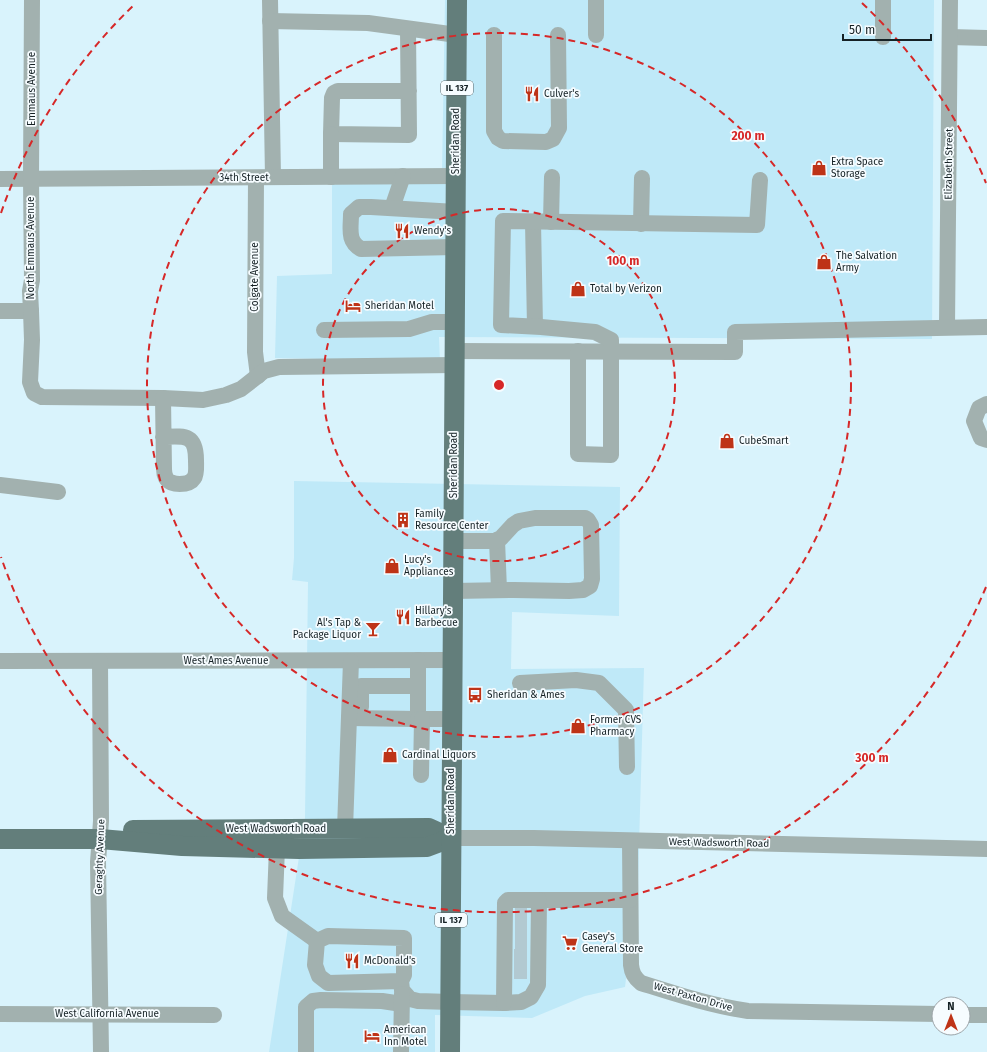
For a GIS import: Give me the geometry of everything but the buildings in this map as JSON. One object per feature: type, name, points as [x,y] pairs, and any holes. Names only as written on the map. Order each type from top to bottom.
[{"type":"main road","name":"Sheridan Road","points":[[450,1002],[457,0]]},
{"type":"main road","name":"West Wadsworth Road","points":[[100,839],[123,830],[429,828],[451,838]]},
{"type":"main road","name":"West Wadsworth Road","points":[[0,839],[100,839],[182,846],[299,849],[427,847],[451,838]]},
{"type":"main road","name":"IL 137","points":[[450,1002],[450,1052]]},
{"type":"street","name":"Emmaus Avenue","points":[[31,178],[32,0]]},
{"type":"street","points":[[270,0],[273,177]]},
{"type":"street","points":[[596,0],[596,35]]},
{"type":"street","points":[[883,0],[883,37]]},
{"type":"street","name":"Elizabeth Street","points":[[947,327],[950,0]]},
{"type":"street","points":[[270,21],[368,23],[457,35]]},
{"type":"street","points":[[331,134],[409,135],[408,29]]},
{"type":"street","points":[[494,35],[494,130],[498,138],[503,142],[546,142],[553,138],[559,128],[558,35]]},
{"type":"street","points":[[950,37],[987,38]]},
{"type":"street","points":[[331,177],[332,98],[334,93],[338,91],[409,91]]},
{"type":"street","points":[[392,208],[403,176]]},
{"type":"street","name":"34th Street","points":[[0,179],[456,176]]},
{"type":"street","points":[[551,222],[552,177]]},
{"type":"street","name":"North Emmaus Avenue","points":[[0,311],[31,311],[31,178]]},
{"type":"street","name":"Colgate Avenue","points":[[256,178],[255,352],[258,376]]},
{"type":"street","points":[[641,224],[642,178]]},
{"type":"street","points":[[578,351],[578,454],[611,455],[612,340],[594,332],[535,326],[501,325],[503,221],[757,225],[760,180]]},
{"type":"street","points":[[455,246],[361,250],[354,245],[350,236],[351,214],[359,207],[456,212]]},
{"type":"street","points":[[533,222],[535,326]]},
{"type":"street","points":[[31,311],[32,340],[30,382],[34,393],[42,397],[163,398],[203,400],[226,395],[241,389],[264,371],[279,367],[578,351],[735,352],[735,332],[987,327]]},
{"type":"street","points":[[324,330],[409,329],[432,322],[455,322]]},
{"type":"street","points":[[163,398],[163,437]]},
{"type":"street","points":[[987,404],[979,408],[974,421],[980,438],[987,440]]},
{"type":"street","points":[[0,485],[58,492]]},
{"type":"street","points":[[453,541],[495,541],[501,538],[519,520],[585,518],[591,525],[592,578],[590,586],[583,590],[453,591]]},
{"type":"street","points":[[498,540],[499,590]]},
{"type":"street","points":[[351,660],[355,718]]},
{"type":"street","points":[[418,660],[421,775]]},
{"type":"street","name":"West Ames Avenue","points":[[0,661],[452,660]]},
{"type":"street","name":"Geraghty Avenue","points":[[100,661],[101,813],[98,862],[101,1052]]},
{"type":"street","points":[[520,683],[576,680],[599,683],[626,710],[627,767]]},
{"type":"street","points":[[345,829],[355,718],[361,686],[418,686]]},
{"type":"street","points":[[355,718],[452,720]]},
{"type":"street","name":"West Wadsworth Road","points":[[451,838],[987,849]]},
{"type":"street","name":"West Paxton Drive","points":[[630,841],[631,965],[635,978],[641,982],[689,998],[730,1009],[748,1011],[931,1014]]},
{"type":"street","points":[[277,848],[275,898],[282,916],[317,941]]},
{"type":"street","points":[[522,941],[630,900]]},
{"type":"street","points":[[317,941],[328,936],[404,938],[401,1052]]},
{"type":"street","points":[[317,941],[316,965],[319,976],[328,982],[402,992],[410,999],[418,1001],[504,1003],[521,1002],[531,997],[538,986],[522,941]]},
{"type":"street","points":[[504,1003],[522,941]]},
{"type":"street","points":[[306,1052],[306,1007],[313,1001],[382,1001],[402,992]]},
{"type":"street","name":"West California Avenue","points":[[0,1014],[214,1015]]},
{"type":"street","points":[[971,1015],[987,1015]]},
{"type":"shaded area","points":[[445,0],[934,0],[932,339],[439,337],[440,361],[275,358],[277,276],[332,274],[332,170],[442,171]]},
{"type":"shaded area","points":[[294,481],[620,487],[619,616],[512,612],[511,669],[644,668],[638,882],[625,987],[585,996],[532,1018],[435,1015],[435,1052],[269,1052],[305,818],[308,582],[292,580],[294,558]]},
{"type":"tunnel","points":[[515,915],[527,915]]},
{"type":"tunnel","points":[[515,929],[527,929]]},
{"type":"tunnel","points":[[515,943],[527,943]]},
{"type":"tunnel","points":[[514,957],[527,957]]},
{"type":"tunnel","points":[[514,971],[527,971]]},
{"type":"place","name":"Culver's","points":[[532,94]]},
{"type":"place","name":"Extra Space Storage","points":[[819,168]]},
{"type":"place","name":"Wendy's","points":[[402,231]]},
{"type":"place","name":"The Salvation Army","points":[[824,262]]},
{"type":"place","name":"Total by Verizon","points":[[578,289]]},
{"type":"place","name":"Sheridan Motel","points":[[353,306]]},
{"type":"place","name":"CubeSmart","points":[[727,441]]},
{"type":"place","name":"Family Resource Center","points":[[403,520]]},
{"type":"place","name":"Lucy's Appliances","points":[[392,566]]},
{"type":"place","name":"Hillary's Barbecue","points":[[403,617]]},
{"type":"place","name":"Al's Tap & Package Liquor","points":[[373,629]]},
{"type":"place","name":"Sheridan & Ames","points":[[475,695]]},
{"type":"place","name":"Former CVS Pharmacy","points":[[578,726]]},
{"type":"place","name":"Cardinal Liquors","points":[[390,755]]},
{"type":"place","name":"Casey's General Store","points":[[570,943]]},
{"type":"place","name":"McDonald's","points":[[352,961]]},
{"type":"place","name":"American Inn Motel","points":[[372,1036]]}]
